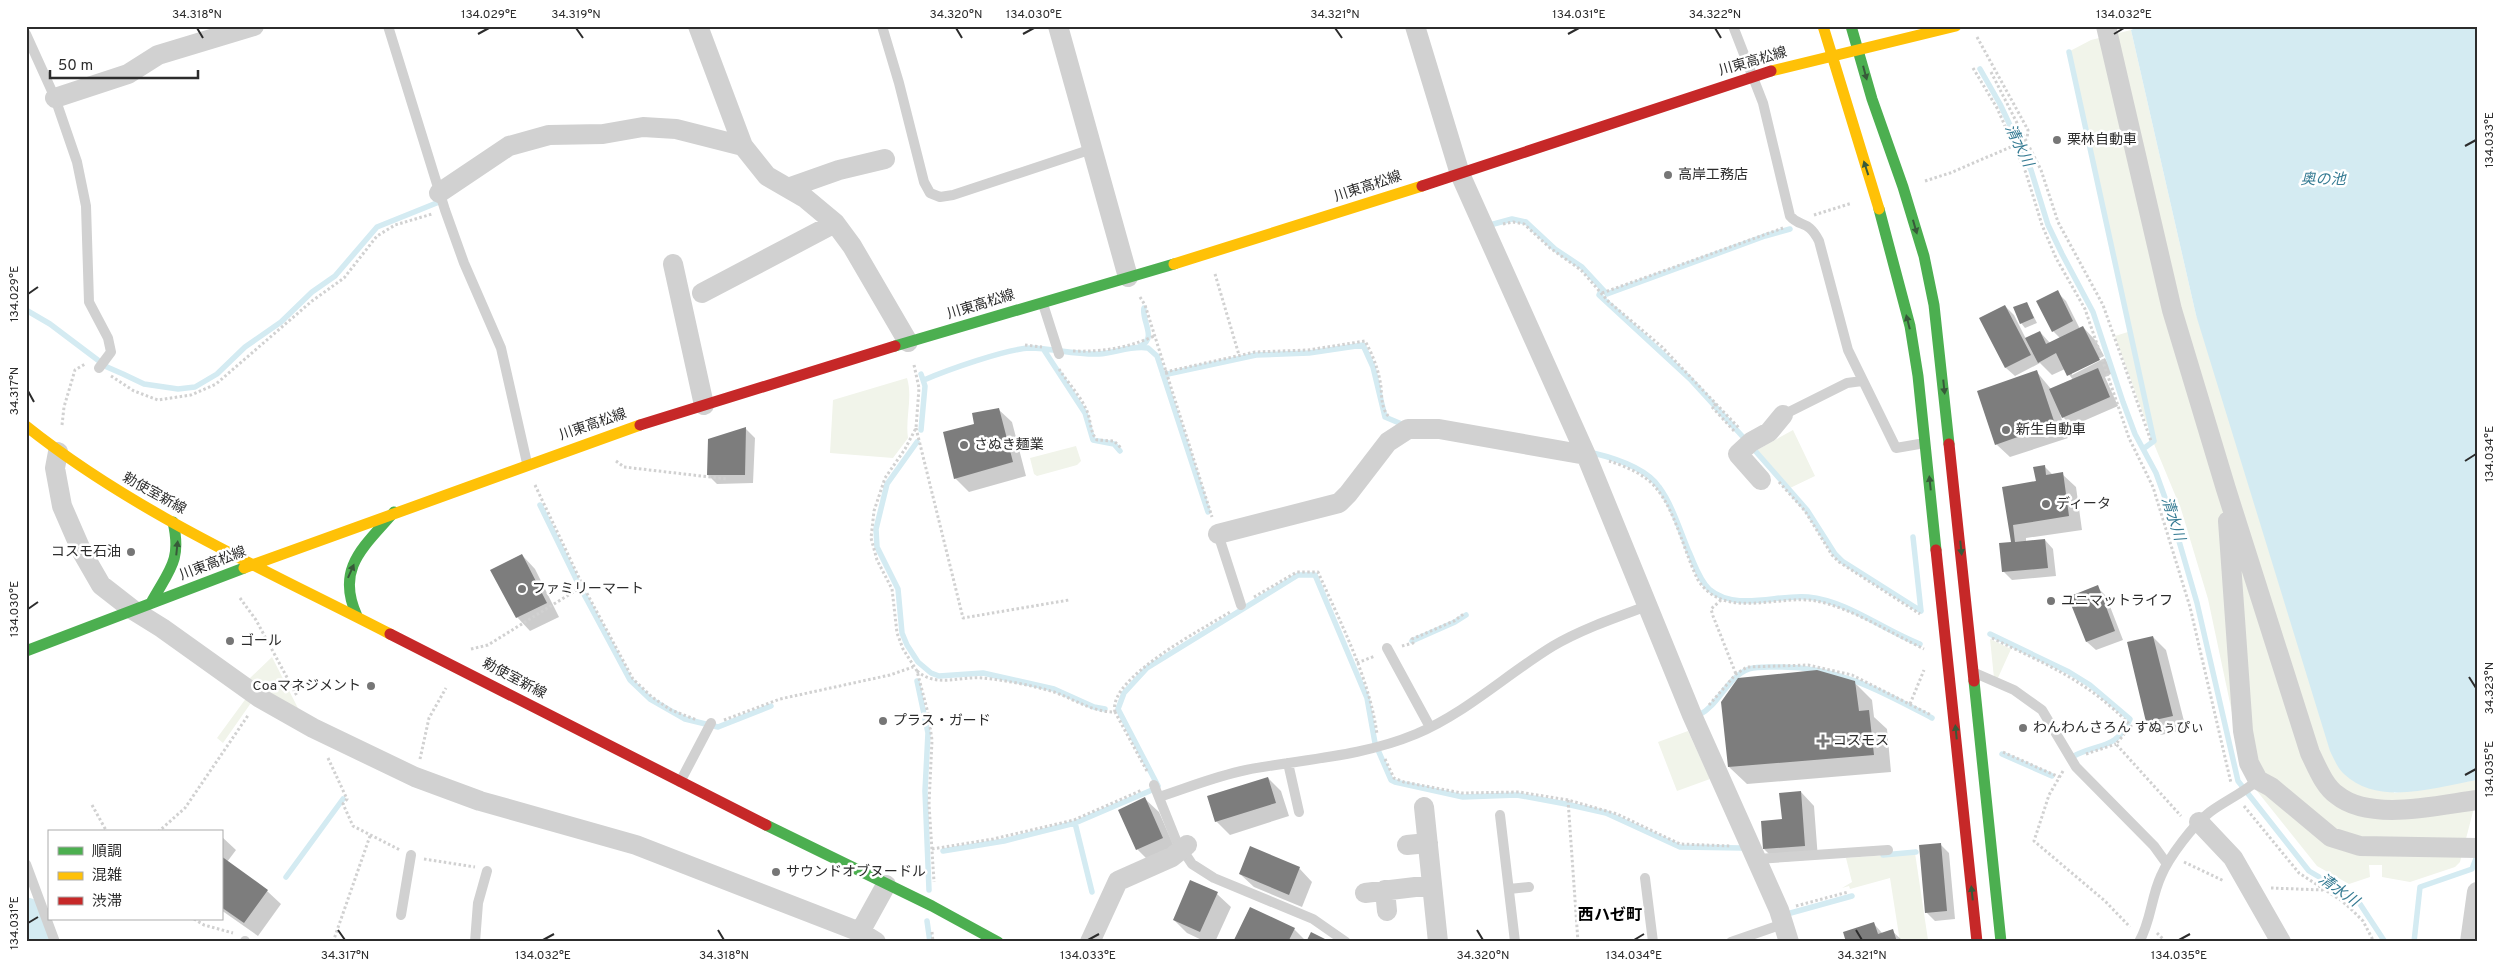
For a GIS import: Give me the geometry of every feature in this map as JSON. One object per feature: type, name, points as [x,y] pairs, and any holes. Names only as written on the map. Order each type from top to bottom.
[{"type":"main road","points":[[1822,26],[1881,214],[1910,326],[1926,443],[1976,942]]},
{"type":"main road","points":[[1851,26],[1859,48],[1872,99],[1903,187],[1924,256],[1934,305],[2001,942]]},
{"type":"main road","name":"川東高松線","points":[[26,651],[254,564],[607,435],[908,342],[1209,254],[1460,174],[1752,76],[1830,55],[1956,26]]},
{"type":"main road","name":"勅使室新線","points":[[26,426],[58,452],[113,489],[173,522],[680,783],[931,906],[998,942]]},
{"type":"main road","points":[[357,616],[348,598],[346,580],[356,560],[394,512]]},
{"type":"main road","points":[[142,607],[176,557],[178,543],[173,522]]},
{"type":"street","points":[[55,98],[128,74],[158,56],[254,26]]},
{"type":"street","points":[[698,26],[743,146],[767,176],[805,198],[835,223],[852,246],[908,342]]},
{"type":"street","points":[[1058,26],[1128,277]]},
{"type":"street","points":[[1415,26],[1460,174],[1586,455],[1692,715],[1757,859],[1784,925]]},
{"type":"street","points":[[2106,26],[2172,310],[2226,489],[2310,753],[2322,777],[2336,795],[2358,806],[2379,810],[2477,800]]},
{"type":"street","points":[[442,201],[509,146],[549,135],[603,134],[643,127],[676,129],[743,146]]},
{"type":"street","points":[[788,188],[839,170],[885,159]]},
{"type":"street","points":[[702,293],[835,223]]},
{"type":"street","points":[[673,264],[704,405]]},
{"type":"street","points":[[1767,477],[1738,454],[1749,444],[1769,432],[1783,415]]},
{"type":"street","points":[[1218,534],[1339,502],[1348,494],[1381,449],[1403,431],[1440,429],[1586,455]]},
{"type":"street","points":[[58,452],[56,468],[62,506],[82,552],[101,585],[142,607],[162,628],[260,698],[313,728],[415,778],[480,802],[636,845],[868,937],[886,885]]},
{"type":"street","points":[[2226,489],[2242,731],[2255,783],[2271,787],[2331,837],[2345,842],[2360,846],[2475,848]]},
{"type":"street","points":[[1424,807],[1438,942]]},
{"type":"street","points":[[2196,825],[2233,858],[2281,942]]},
{"type":"street","points":[[1407,845],[1428,842]]},
{"type":"street","points":[[1090,942],[1118,881],[1172,857],[1184,847]]},
{"type":"street","points":[[1365,893],[1432,885]]},
{"type":"street","points":[[1385,890],[1388,911]]},
{"type":"street","points":[[2470,942],[2477,892]]},
{"type":"lane","points":[[388,26],[442,201],[464,263],[501,348],[527,464]]},
{"type":"lane","points":[[882,26],[899,82],[924,182],[930,193],[940,197],[953,195],[1092,149]]},
{"type":"lane","points":[[1733,26],[1763,102],[1790,216],[1793,220],[1800,221],[1814,231],[1819,241],[1848,350],[1862,381],[1896,448],[1926,443]]},
{"type":"lane","points":[[26,34],[55,98],[76,162],[86,206],[88,302],[108,338],[111,352],[99,368]]},
{"type":"lane","points":[[1043,303],[1058,352]]},
{"type":"lane","points":[[1783,415],[1847,383],[1862,381]]},
{"type":"lane","points":[[1218,534],[1241,605]]},
{"type":"lane","points":[[1159,797],[1243,771],[1341,756],[1403,739],[1430,727],[1498,686],[1553,646],[1587,629],[1647,606]]},
{"type":"lane","points":[[1387,648],[1430,727]]},
{"type":"lane","points":[[1974,673],[2014,690],[2042,710],[2072,761],[2100,794],[2154,846],[2167,864]]},
{"type":"lane","points":[[680,783],[711,723]]},
{"type":"lane","points":[[1288,763],[1299,812]]},
{"type":"lane","points":[[2140,940],[2160,878],[2167,864],[2196,825],[2236,794],[2255,783]]},
{"type":"lane","points":[[1154,785],[1192,864],[1205,873],[1266,901],[1307,915],[1346,942]]},
{"type":"lane","points":[[1500,815],[1515,942]]},
{"type":"lane","points":[[1757,859],[1888,850]]},
{"type":"lane","points":[[401,915],[411,856]]},
{"type":"lane","points":[[26,864],[55,942]]},
{"type":"lane","points":[[475,942],[478,903],[487,871]]},
{"type":"lane","points":[[1644,878],[1653,942]]},
{"type":"lane","points":[[1509,889],[1529,887]]},
{"type":"lane","points":[[1731,942],[1784,925]]},
{"type":"path","points":[[1976,35],[2028,130],[2027,140]]},
{"type":"path","points":[[1973,68],[1998,108],[2026,173],[2042,225],[2056,258],[2085,309],[2129,438],[2153,487],[2190,606],[2230,780],[2236,794],[2299,873],[2353,911],[2363,922],[2374,942]]},
{"type":"path","points":[[1991,72],[2041,170],[2058,222],[2103,306],[2151,441]]},
{"type":"path","points":[[1903,187],[1950,173],[2027,140]]},
{"type":"path","points":[[58,452],[64,407],[75,370],[85,364],[99,368],[134,391],[158,400],[191,395],[216,384],[312,301],[344,278],[377,236],[442,201]]},
{"type":"path","points":[[1602,293],[1800,221],[1816,213],[1852,203]]},
{"type":"path","points":[[1486,229],[1513,222],[1524,224],[1550,248],[1581,270],[1616,309],[1662,347],[1716,404],[1749,444]]},
{"type":"path","points":[[1209,254],[1239,355]]},
{"type":"path","points":[[1128,277],[1145,305],[1218,534]]},
{"type":"path","points":[[1025,345],[1058,352],[1110,350],[1138,344],[1154,336]]},
{"type":"path","points":[[1165,372],[1255,352],[1308,350],[1365,341],[1377,369],[1387,415],[1403,431]]},
{"type":"path","points":[[908,342],[919,388],[916,428],[963,618],[1069,600]]},
{"type":"path","points":[[1058,367],[1088,412],[1094,437],[1097,440],[1114,441],[1122,448]]},
{"type":"path","points":[[916,428],[905,449],[884,478],[874,511],[871,538],[876,560],[892,588],[894,618],[903,649],[913,667],[924,677],[938,681],[982,678],[1052,691],[1093,710],[1116,712],[1154,785],[1074,820],[993,839],[932,849]]},
{"type":"path","points":[[1586,455],[1617,463],[1635,472],[1656,487],[1668,509],[1698,580],[1705,590],[1721,600],[1753,603],[1807,600],[1829,604],[1930,653]]},
{"type":"path","points":[[616,460],[624,467],[727,479]]},
{"type":"path","points":[[527,464],[543,504],[583,586],[632,678],[652,697],[671,710],[716,724],[780,700],[890,675],[913,667]]},
{"type":"path","points":[[1767,477],[1805,512],[1832,555],[1839,562],[1927,618]]},
{"type":"path","points":[[522,625],[583,586]]},
{"type":"path","points":[[1721,600],[1711,609],[1712,616],[1736,674]]},
{"type":"path","points":[[1413,643],[1412,639],[1454,621],[1465,613]]},
{"type":"path","points":[[1984,635],[2068,674],[2112,706],[2131,726],[2116,744],[2072,761],[2059,776],[2049,795],[2034,841],[2106,901],[2140,940]]},
{"type":"path","points":[[1910,704],[1927,662]]},
{"type":"path","points":[[1692,715],[1705,709],[1736,674],[1751,666],[1808,664],[1852,675],[1938,719]]},
{"type":"path","points":[[917,671],[925,699],[932,740],[929,804],[932,849],[931,906]]},
{"type":"path","points":[[160,830],[185,808],[260,698]]},
{"type":"path","points":[[2116,744],[2196,825]]},
{"type":"path","points":[[1996,749],[2059,776]]},
{"type":"path","points":[[1568,800],[1578,942]]},
{"type":"path","points":[[92,805],[106,830]]},
{"type":"path","points":[[333,942],[370,836]]},
{"type":"path","points":[[1784,925],[1848,892]]},
{"type":"path","points":[[196,920],[204,925],[232,933],[245,942]]},
{"type":"shaded area","points":[[2131,30],[2196,315],[2394,793],[2477,780],[2477,796],[2460,862],[2455,867],[2410,882],[2382,877],[2382,865],[2369,865],[2370,877],[2349,884],[2317,866],[2257,791],[2241,755],[2208,599],[2181,509],[2154,444],[2156,441],[2080,106],[2070,51],[2091,40]]},
{"type":"shaded area","points":[[2128,332],[2153,441],[2115,336]]},
{"type":"shaded area","points":[[907,378],[909,385],[908,438],[893,458],[830,453],[833,400]]},
{"type":"shaded area","points":[[1793,430],[1815,476],[1790,488],[1757,450]]},
{"type":"shaded area","points":[[1076,446],[1081,461],[1077,465],[1037,476],[1034,474],[1030,458]]},
{"type":"shaded area","points":[[1990,639],[2011,649],[1997,680],[1994,678]]},
{"type":"shaded area","points":[[272,657],[303,718],[249,679]]},
{"type":"shaded area","points":[[247,697],[253,700],[223,743],[217,738]]},
{"type":"shaded area","points":[[1688,731],[1710,779],[1677,791],[1658,742]]},
{"type":"shaded area","points":[[1915,853],[1928,940],[1900,942],[1890,878],[1850,889],[1849,886],[1842,888],[1852,882],[1846,858]]},
{"type":"water","name":"奥の池","points":[[2140,26],[2477,26],[2477,780],[2408,792],[2374,790],[2358,784],[2344,774],[2330,751],[2196,315],[2131,30]]},
{"type":"building","points":[[2058,290],[2073,321],[2052,332],[2036,301]]},
{"type":"building","points":[[2027,302],[2034,318],[2020,324],[2013,307]]},
{"type":"building","points":[[2005,305],[2031,355],[2005,368],[1979,318]]},
{"type":"building","points":[[2083,326],[2100,360],[2067,376],[2056,353],[2038,363],[2025,338],[2040,331],[2046,344]]},
{"type":"building","points":[[2098,368],[2110,397],[2062,418],[2049,389]]},
{"type":"building","points":[[2037,370],[2055,424],[1995,445],[1977,391]]},
{"type":"building","points":[[999,408],[1013,462],[954,479],[943,432],[974,424],[972,413]]},
{"type":"building","points":[[746,427],[745,475],[707,475],[708,439]]},
{"type":"building","points":[[2045,465],[2046,475],[2063,472],[2069,516],[2013,525],[2015,542],[2045,539],[2048,568],[2002,572],[1999,543],[2011,542],[2002,487],[2036,481],[2033,467]]},
{"type":"building","points":[[522,554],[547,603],[516,618],[490,570]]},
{"type":"building","points":[[2098,585],[2115,631],[2086,642],[2068,597]]},
{"type":"building","points":[[2153,636],[2173,716],[2146,722],[2127,642]]},
{"type":"building","points":[[1817,670],[1855,681],[1859,711],[1869,710],[1874,755],[1728,767],[1721,702],[1738,678]]},
{"type":"building","points":[[1268,777],[1276,803],[1215,822],[1207,796]]},
{"type":"building","points":[[1801,791],[1805,846],[1763,849],[1761,821],[1782,819],[1779,793]]},
{"type":"building","points":[[1145,797],[1163,838],[1136,850],[1118,810]]},
{"type":"building","points":[[1941,843],[1947,911],[1925,913],[1919,845]]},
{"type":"building","points":[[1250,846],[1300,867],[1289,895],[1239,874]]},
{"type":"building","points":[[222,857],[268,890],[244,923],[222,908]]},
{"type":"building","points":[[1190,880],[1218,892],[1200,932],[1173,920]]},
{"type":"building","points":[[1250,907],[1295,928],[1288,942],[1233,942]]},
{"type":"building","points":[[1874,922],[1878,934],[1893,929],[1897,942],[1846,942],[1843,932]]},
{"type":"building","points":[[1311,932],[1331,942],[1306,942]]},
{"type":"waterway","points":[[2069,52],[2154,441],[2143,449]]},
{"type":"waterway","name":"清水川","points":[[1980,69],[2000,104],[2031,170],[2048,225],[2093,312],[2135,434],[2156,473],[2172,517],[2197,603],[2238,781],[2309,871],[2348,894],[2360,904],[2385,942]]},
{"type":"waterway","points":[[26,310],[50,324],[107,367],[144,384],[178,389],[195,387],[217,374],[245,347],[281,322],[312,292],[335,276],[377,227],[444,200]]},
{"type":"waterway","points":[[1490,225],[1512,219],[1526,222],[1555,249],[1582,267],[1607,294],[1765,236],[1790,229]]},
{"type":"waterway","points":[[1602,289],[1599,295],[1690,379],[1743,437],[1807,510],[1835,554],[1842,561],[1921,611]]},
{"type":"waterway","points":[[1140,346],[1148,339],[1144,308]]},
{"type":"waterway","points":[[1163,375],[1256,355],[1309,353],[1363,345],[1373,367],[1385,417],[1404,425]]},
{"type":"waterway","points":[[924,380],[977,361],[1019,349],[1038,348],[1099,354],[1142,347],[1148,348],[1157,356],[1208,512]]},
{"type":"waterway","points":[[1044,350],[1085,413],[1093,440],[1114,444],[1120,451]]},
{"type":"waterway","points":[[921,374],[925,386],[921,430]]},
{"type":"waterway","points":[[917,442],[887,484],[876,529],[877,547],[898,589],[902,633],[918,662],[931,673],[939,676],[983,673],[1054,689],[1094,707],[1105,709]]},
{"type":"waterway","points":[[1593,453],[1638,469],[1653,480],[1668,502],[1700,576],[1709,589],[1720,596],[1731,600],[1744,601],[1796,597],[1823,600],[1851,610],[1920,644]]},
{"type":"waterway","points":[[540,505],[579,585],[630,680],[650,699],[685,719],[718,727],[771,706]]},
{"type":"waterway","points":[[1913,537],[1921,611]]},
{"type":"waterway","points":[[1158,786],[1118,709],[1124,693],[1147,668],[1298,575],[1315,575],[1367,698],[1375,743],[1391,780],[1463,797],[1517,795],[1606,813],[1680,847],[1742,848]]},
{"type":"waterway","points":[[1412,641],[1455,622],[1466,615]]},
{"type":"waterway","points":[[1990,634],[2069,672],[2090,685],[2130,719],[2125,729],[2113,741],[2072,757]]},
{"type":"waterway","points":[[1699,715],[1713,704],[1729,684],[1741,673],[1753,668],[1772,667],[1820,671],[1859,682],[1932,718]]},
{"type":"waterway","points":[[917,681],[928,733],[925,791],[929,890]]},
{"type":"waterway","points":[[2002,754],[2052,776]]},
{"type":"waterway","points":[[943,851],[1004,841],[1075,823],[1152,790]]},
{"type":"waterway","points":[[286,877],[343,799]]},
{"type":"waterway","points":[[1075,823],[1092,892]]},
{"type":"waterway","points":[[1883,855],[1916,852]]},
{"type":"waterway","points":[[2414,942],[2420,887],[2472,869],[2477,856]]},
{"type":"waterway","points":[[1787,914],[1852,896]]},
{"type":"waterway","points":[[26,915],[36,942]]},
{"type":"waterway","points":[[927,921],[930,942]]},
{"type":"traffic: fast","points":[[1851,26],[1872,99],[1903,187],[1924,256],[1934,305],[1949,444]]},
{"type":"traffic: fast","points":[[1879,209],[1910,326],[1918,376],[1936,550]]},
{"type":"traffic: fast","points":[[895,346],[1174,264]]},
{"type":"traffic: fast","points":[[357,616],[351,599],[349,584],[351,571],[363,548],[394,512]]},
{"type":"traffic: fast","points":[[151,603],[175,556],[176,546],[173,522]]},
{"type":"traffic: fast","points":[[26,651],[244,568]]},
{"type":"traffic: fast","points":[[1974,681],[2001,942]]},
{"type":"traffic: fast","points":[[766,825],[932,906],[998,942]]},
{"type":"traffic: slow","points":[[1823,26],[1879,209]]},
{"type":"traffic: slow","points":[[1771,71],[1956,26]]},
{"type":"traffic: slow","points":[[1174,264],[1422,186]]},
{"type":"traffic: slow","points":[[244,568],[640,425]]},
{"type":"traffic: slow","points":[[26,426],[111,486],[156,513],[202,539],[390,634]]},
{"type":"traffic: jam","points":[[1422,186],[1771,71]]},
{"type":"traffic: jam","points":[[640,425],[895,346]]},
{"type":"traffic: jam","points":[[1949,444],[1974,681]]},
{"type":"traffic: jam","points":[[1936,550],[1977,942]]},
{"type":"traffic: jam","points":[[390,634],[766,825]]},
{"type":"place","name":"栗林自動車","points":[[2057,140]]},
{"type":"place","name":"高岸工務店","points":[[1668,175]]},
{"type":"place","name":"新生自動車","points":[[2006,430]]},
{"type":"place","name":"さぬき麺業","points":[[964,445]]},
{"type":"place","name":"ディータ","points":[[2046,504]]},
{"type":"place","name":"コスモ石油","points":[[131,552]]},
{"type":"place","name":"ファミリーマート","points":[[522,589]]},
{"type":"place","name":"ユニマットライフ","points":[[2051,601]]},
{"type":"place","name":"ゴール","points":[[230,641]]},
{"type":"place","name":"Coaマネジメント","points":[[371,686]]},
{"type":"place","name":"プラス・ガード","points":[[883,721]]},
{"type":"place","name":"わんわんさろん すぬぅぴぃ","points":[[2023,728]]},
{"type":"place","name":"コスモス","points":[[1823,741]]},
{"type":"place","name":"サウンドオブヌードル","points":[[776,872]]},
{"type":"district","name":"西ハゼ町","points":[[1610,916]]}]
